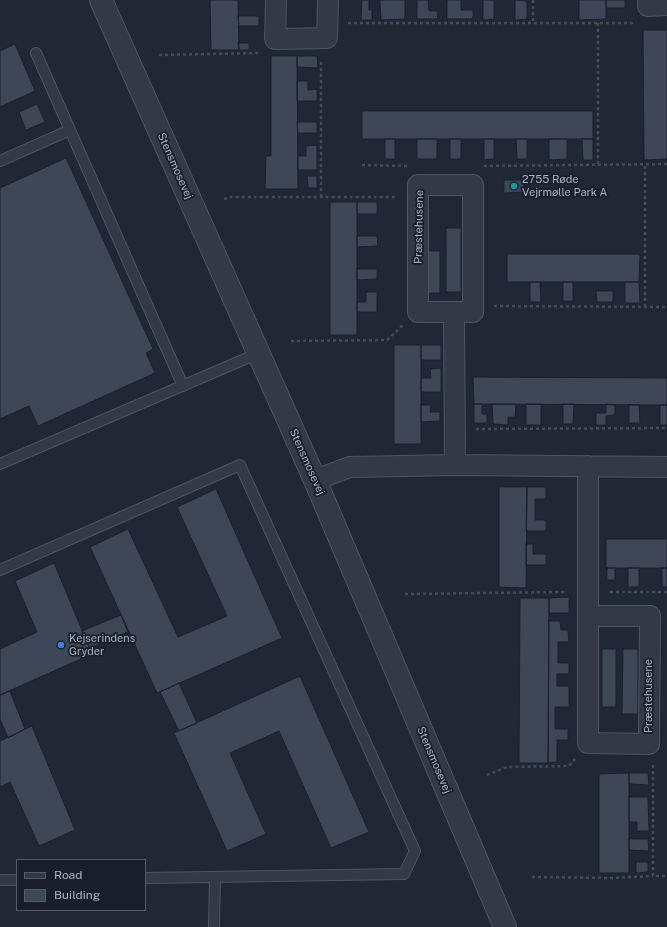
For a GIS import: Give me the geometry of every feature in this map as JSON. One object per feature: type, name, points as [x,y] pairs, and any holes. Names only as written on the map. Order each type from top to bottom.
[{"type":"street","name":"Stensmosevej","points":[[101,0],[315,480],[505,927]]},
{"type":"street","points":[[276,0],[275,39],[324,31],[328,0]]},
{"type":"street","name":"Præstehusene","points":[[418,312],[418,185],[473,185]]},
{"type":"street","points":[[418,312],[473,312],[473,185]]},
{"type":"street","points":[[454,312],[455,465]]},
{"type":"street","points":[[315,480],[350,467],[455,465],[667,467]]},
{"type":"street","points":[[588,466],[588,744]]},
{"type":"street","name":"Præstehusene","points":[[588,744],[649,744],[650,616],[589,616]]},
{"type":"lane","points":[[36,53],[183,386]]},
{"type":"lane","points":[[0,161],[70,130]]},
{"type":"lane","points":[[0,464],[259,353]]},
{"type":"lane","points":[[0,570],[240,465],[415,851],[404,874],[146,878]]},
{"type":"lane","points":[[214,927],[215,877]]},
{"type":"lane","points":[[0,880],[16,880]]},
{"type":"path","points":[[533,0],[533,23]]},
{"type":"path","points":[[321,197],[324,31],[533,23],[632,23],[654,4]]},
{"type":"path","points":[[598,23],[598,165]]},
{"type":"path","points":[[159,55],[264,53],[275,39]]},
{"type":"path","points":[[645,164],[645,306]]},
{"type":"path","points":[[473,185],[480,166],[667,164]]},
{"type":"path","points":[[224,199],[232,197],[418,197]]},
{"type":"path","points":[[473,306],[667,307]]},
{"type":"path","points":[[291,341],[387,340],[418,312]]},
{"type":"path","points":[[455,430],[667,428]]},
{"type":"path","points":[[405,594],[667,592]]},
{"type":"path","points":[[487,775],[507,767],[569,766],[588,744]]},
{"type":"path","points":[[649,744],[653,765],[653,876]]},
{"type":"path","points":[[532,877],[613,878],[667,876]]},
{"type":"building","points":[[210,0],[238,0],[239,50],[211,50]]},
{"type":"building","points":[[362,0],[369,0],[369,10],[372,10],[372,20],[361,20]]},
{"type":"building","points":[[380,0],[405,0],[405,19],[381,20]]},
{"type":"building","points":[[417,0],[428,0],[429,11],[437,11],[438,19],[417,19]]},
{"type":"building","points":[[447,0],[461,0],[461,10],[473,10],[473,19],[447,19]]},
{"type":"building","points":[[483,0],[494,0],[494,19],[483,20]]},
{"type":"building","points":[[515,0],[527,1],[527,19],[515,20]]},
{"type":"building","points":[[579,0],[606,0],[606,19],[579,20]]},
{"type":"building","points":[[606,0],[625,0],[625,8],[606,8]]},
{"type":"building","points":[[238,16],[259,16],[259,26],[239,26]]},
{"type":"building","points":[[643,30],[667,30],[667,159],[644,160]]},
{"type":"building","points":[[238,43],[249,43],[249,50],[239,50]]},
{"type":"building","points":[[15,44],[35,91],[0,107],[0,51]]},
{"type":"building","points":[[271,56],[297,56],[298,189],[265,189],[266,156],[271,156]]},
{"type":"building","points":[[297,56],[317,56],[318,68],[297,67]]},
{"type":"building","points":[[297,81],[308,81],[308,90],[317,89],[317,101],[297,101]]},
{"type":"building","points":[[37,104],[45,122],[26,130],[19,112]]},
{"type":"building","points":[[362,111],[593,111],[593,139],[362,139]]},
{"type":"building","points":[[297,122],[317,122],[317,133],[298,133]]},
{"type":"building","points":[[385,139],[395,139],[395,159],[385,159]]},
{"type":"building","points":[[417,139],[437,139],[437,159],[417,159]]},
{"type":"building","points":[[450,139],[461,139],[461,159],[450,159]]},
{"type":"building","points":[[484,139],[494,139],[494,159],[484,160]]},
{"type":"building","points":[[516,139],[527,139],[527,159],[517,159]]},
{"type":"building","points":[[549,139],[567,139],[567,159],[549,160]]},
{"type":"building","points":[[582,139],[593,139],[593,160],[583,160]]},
{"type":"building","points":[[317,145],[317,170],[298,170],[298,156],[306,156],[306,146]]},
{"type":"building","points":[[66,158],[153,349],[146,353],[155,373],[38,426],[29,406],[0,419],[0,188]]},
{"type":"building","points":[[307,176],[317,176],[317,188],[308,188]]},
{"type":"building","name":"2755 Røde Vejrmølle Park A","points":[[504,180],[524,180],[524,192],[504,193]]},
{"type":"building","points":[[330,202],[357,202],[357,335],[330,335]]},
{"type":"building","points":[[357,202],[377,202],[377,214],[357,214]]},
{"type":"building","points":[[446,228],[461,228],[461,292],[446,292]]},
{"type":"building","points":[[357,236],[377,236],[378,246],[357,247]]},
{"type":"building","points":[[423,251],[440,251],[440,293],[423,293]]},
{"type":"building","points":[[507,254],[640,254],[639,282],[507,282]]},
{"type":"building","points":[[357,269],[377,269],[377,279],[357,280]]},
{"type":"building","points":[[530,282],[540,282],[541,302],[530,302]]},
{"type":"building","points":[[563,282],[573,282],[573,301],[563,301]]},
{"type":"building","points":[[625,282],[639,282],[640,303],[625,303]]},
{"type":"building","points":[[596,291],[613,291],[613,302],[597,302]]},
{"type":"building","points":[[366,292],[377,292],[377,312],[357,312],[357,302],[366,302]]},
{"type":"building","points":[[394,345],[421,345],[421,444],[394,444]]},
{"type":"building","points":[[421,345],[441,345],[441,360],[421,360]]},
{"type":"building","points":[[441,368],[441,392],[421,392],[421,378],[431,378],[430,369]]},
{"type":"building","points":[[473,377],[667,378],[667,405],[474,404]]},
{"type":"building","points":[[474,404],[482,404],[482,414],[487,414],[487,423],[474,423]]},
{"type":"building","points":[[492,404],[516,404],[515,417],[508,417],[508,425],[493,424]]},
{"type":"building","points":[[526,404],[541,404],[541,425],[526,425]]},
{"type":"building","points":[[563,404],[574,404],[573,424],[563,424]]},
{"type":"building","points":[[606,404],[615,405],[615,415],[606,416],[606,425],[596,425],[596,413],[606,413]]},
{"type":"building","points":[[421,405],[431,405],[430,412],[440,412],[440,421],[421,422]]},
{"type":"building","points":[[629,405],[639,405],[640,423],[629,423]]},
{"type":"building","points":[[660,405],[667,405],[667,425],[660,425]]},
{"type":"building","points":[[499,487],[527,487],[526,588],[499,587]]},
{"type":"building","points":[[527,487],[546,487],[546,499],[535,499],[535,520],[546,520],[546,531],[526,531]]},
{"type":"building","points":[[216,489],[282,638],[157,693],[90,547],[128,529],[178,637],[227,616],[177,507]]},
{"type":"building","points":[[606,539],[667,539],[667,568],[606,568]]},
{"type":"building","points":[[526,544],[533,544],[533,554],[546,554],[546,565],[526,565]]},
{"type":"building","points":[[54,563],[92,654],[0,695],[0,649],[37,632],[15,581]]},
{"type":"building","points":[[607,568],[615,568],[615,580],[607,580]]},
{"type":"building","points":[[628,568],[639,568],[639,587],[628,587]]},
{"type":"building","points":[[662,568],[667,568],[667,587],[662,587]]},
{"type":"building","points":[[569,597],[569,613],[549,613],[549,598]]},
{"type":"building","points":[[520,598],[549,598],[548,763],[519,763]]},
{"type":"building","points":[[121,615],[128,632],[90,648],[82,631]]},
{"type":"building","points":[[549,621],[560,621],[561,630],[568,630],[569,642],[558,642],[558,663],[569,663],[569,674],[557,674],[557,686],[569,686],[569,707],[555,707],[555,729],[568,729],[568,740],[557,740],[557,762],[548,763]]},
{"type":"building","points":[[602,649],[616,649],[616,707],[602,707]]},
{"type":"building","points":[[623,649],[638,649],[638,714],[622,714]]},
{"type":"building","points":[[300,676],[369,832],[331,848],[279,731],[230,753],[266,834],[227,851],[174,733]]},
{"type":"building","points":[[179,683],[197,723],[179,731],[160,692]]},
{"type":"building","points":[[10,691],[25,729],[8,738],[0,719],[0,695]]},
{"type":"building","points":[[32,726],[75,830],[39,846],[10,782],[0,787],[0,741]]},
{"type":"building","points":[[629,773],[648,773],[649,785],[629,784]]},
{"type":"building","points":[[629,773],[629,873],[599,873],[599,774]]},
{"type":"building","points":[[629,797],[648,797],[649,831],[637,831],[637,822],[629,822]]},
{"type":"building","points":[[629,839],[648,839],[649,851],[629,850]]},
{"type":"building","points":[[636,862],[648,862],[648,872],[636,873]]},
{"type":"place","name":"2755 Røde Vejrmølle Park A","points":[[514,186]]},
{"type":"place","name":"Kejserindens Gryder","points":[[61,645]]}]
